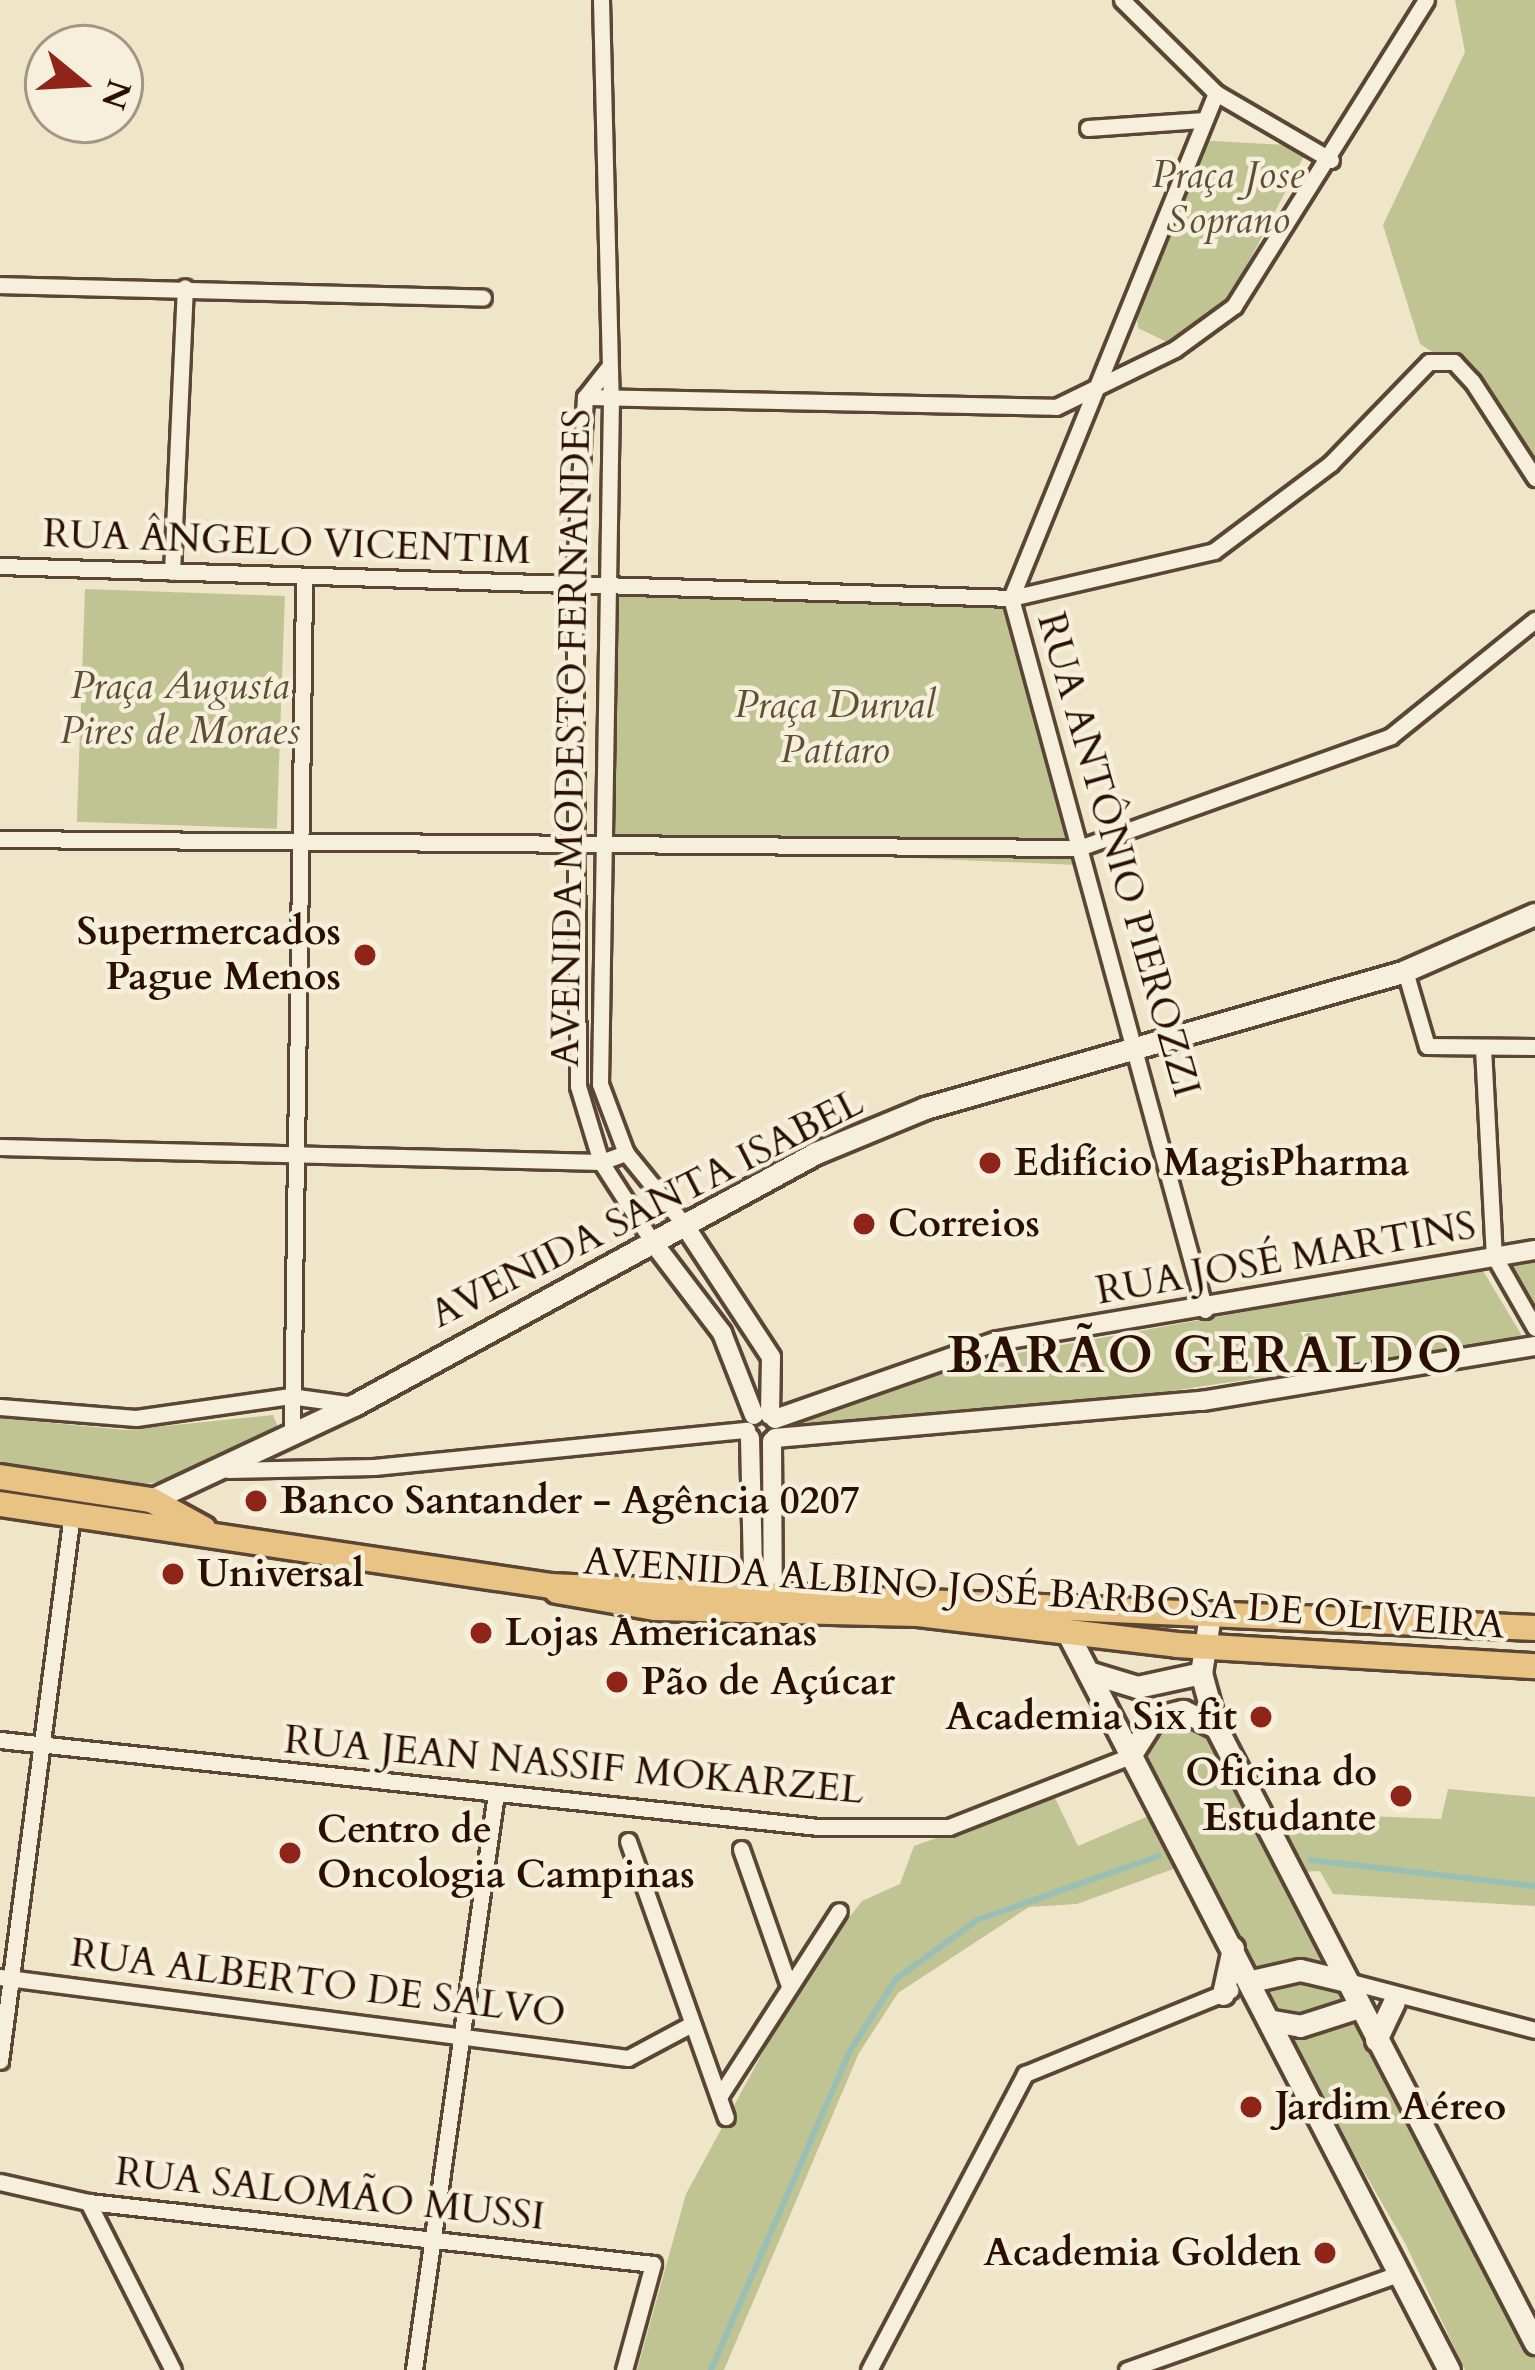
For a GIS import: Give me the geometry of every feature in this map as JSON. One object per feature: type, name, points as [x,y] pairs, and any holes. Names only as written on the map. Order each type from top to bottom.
[{"type":"main road","name":"AVENIDA SANTA ISABEL","points":[[151,1500],[228,1470],[683,1223],[925,1108],[1142,1053],[1405,971],[1535,914]]},
{"type":"main road","name":"AVENIDA ALBINO JOSÉ BARBOSA DE OLIVEIRA","points":[[0,1477],[151,1500],[214,1536]]},
{"type":"main road","points":[[107,1519],[151,1500]]},
{"type":"main road","name":"AVENIDA ALBINO JOSÉ BARBOSA DE OLIVEIRA","points":[[0,1504],[550,1586],[571,1599],[763,1598],[1141,1608],[1535,1628]]},
{"type":"main road","name":"AVENIDA ALBINO JOSÉ BARBOSA DE OLIVEIRA","points":[[763,1598],[1204,1647],[1535,1666]]},
{"type":"main road","points":[[1083,1663],[1105,1634],[1141,1608]]},
{"type":"main road","points":[[1210,1615],[1201,1673],[1216,1727],[1535,2343]]},
{"type":"main road","points":[[1066,1630],[1233,1948],[1256,1981],[1449,2370]]},
{"type":"main road","points":[[1083,1663],[1137,1687],[1201,1673]]},
{"type":"main road","points":[[1130,1756],[1154,1718],[1183,1711],[1216,1727]]},
{"type":"main road","points":[[1223,1994],[1233,1948]]},
{"type":"main road","points":[[1256,1981],[1300,1970],[1346,1981]]},
{"type":"main road","points":[[1376,2040],[1400,2001]]},
{"type":"main road","points":[[1273,2021],[1300,2026],[1359,2007]]},
{"type":"street","name":"AVENIDA MODESTO FERNANDES","points":[[601,0],[611,399],[603,586],[600,1084],[626,1153],[683,1223],[772,1357],[763,1428],[763,1598]]},
{"type":"street","points":[[1122,0],[1216,94],[1331,160]]},
{"type":"street","points":[[585,397],[1056,407],[1234,305],[1331,160],[1426,0]]},
{"type":"street","name":"RUA ANTÔNIO PIEROZZI","points":[[1205,1310],[1142,1053],[1079,848],[1011,598],[1216,94]]},
{"type":"street","points":[[1088,128],[1202,120]]},
{"type":"street","points":[[0,285],[483,298]]},
{"type":"street","points":[[172,572],[185,287]]},
{"type":"street","name":"RUA ÂNGELO VICENTIM","points":[[0,566],[172,572],[304,583],[574,585],[1011,598],[1214,550],[1330,464],[1429,362],[1454,362],[1472,381],[1535,478]]},
{"type":"street","name":"AVENIDA MODESTO FERNANDES","points":[[607,369],[585,397],[574,585],[578,1086],[601,1162],[652,1241],[722,1333],[763,1428]]},
{"type":"street","points":[[292,1436],[290,1153],[304,583]]},
{"type":"street","points":[[0,839],[574,851],[1079,848],[1391,736],[1535,620]]},
{"type":"street","points":[[1405,971],[1427,1046],[1535,1047]]},
{"type":"street","points":[[1484,1048],[1493,1256],[1535,1328]]},
{"type":"street","points":[[0,1147],[601,1162],[626,1153]]},
{"type":"street","name":"RUA JOSÉ MARTINS","points":[[228,1470],[374,1467],[763,1428],[998,1341],[1205,1310],[1535,1250]]},
{"type":"street","points":[[763,1428],[1202,1401],[1535,1346]]},
{"type":"street","points":[[0,1407],[136,1418],[290,1396],[354,1405]]},
{"type":"street","points":[[0,2060],[6,1977],[43,1746],[72,1514]]},
{"type":"street","name":"RUA JEAN NASSIF MOKARZEL","points":[[0,1741],[495,1800],[807,1827],[949,1827],[1130,1756]]},
{"type":"street","points":[[414,2370],[468,2034],[495,1800]]},
{"type":"street","points":[[628,1841],[727,2117]]},
{"type":"street","points":[[741,1849],[789,1986]]},
{"type":"street","points":[[719,2097],[838,1911]]},
{"type":"street","name":"RUA ALBERTO DE SALVO","points":[[6,1977],[628,2058],[692,2024]]},
{"type":"street","points":[[869,2370],[1025,2074],[1256,1981]]},
{"type":"street","points":[[1346,1981],[1400,2001],[1535,2030]]},
{"type":"street","points":[[1359,2007],[1400,2001]]},
{"type":"street","name":"RUA SALOMÃO MUSSI","points":[[0,2182],[88,2201],[653,2264],[624,2370]]},
{"type":"street","points":[[88,2201],[173,2370]]},
{"type":"street","points":[[1127,2370],[1398,2274]]},
{"type":"green space","points":[[1455,0],[1535,0],[1535,471],[1474,378],[1420,344],[1383,225],[1465,52]]},
{"type":"green space","name":"Praça Jose Soprano","points":[[1196,140],[1287,145],[1304,156],[1228,302],[1169,343],[1138,328],[1136,302]]},
{"type":"green space","name":"Praça Augusta Pires de Moraes","points":[[85,589],[285,596],[277,829],[77,822]]},
{"type":"green space","name":"Praça Durval Pattaro","points":[[611,596],[1004,608],[1077,865],[614,845]]},
{"type":"green space","points":[[1535,1257],[1535,1326],[1502,1261]]},
{"type":"green space","points":[[1482,1269],[1524,1339],[1014,1414],[789,1433],[787,1421],[945,1366]]},
{"type":"green space","points":[[273,1415],[281,1434],[180,1479],[137,1485],[0,1467],[0,1418],[126,1430]]},
{"type":"green space","points":[[1187,1715],[1214,1734],[1535,2349],[1535,2370],[1465,2370],[1405,2243],[1187,1864],[1077,1904],[1029,1907],[898,1993],[859,2053],[724,2370],[637,2370],[686,2194],[806,1973],[862,1901],[900,1884],[914,1846],[1054,1796],[1078,1846],[1165,1809],[1137,1755],[1157,1723]]},
{"type":"green space","points":[[1448,1789],[1535,1797],[1535,1906],[1333,1894],[1320,1871],[1300,1872],[1268,1812],[1441,1819]]},
{"type":"waterway","points":[[711,2370],[850,2051],[895,1980],[977,1920],[1159,1856]]},
{"type":"waterway","points":[[1310,1860],[1535,1886]]},
{"type":"place","name":"Supermercados Pague Menos","points":[[365,955]]},
{"type":"place","name":"Edifício MagisPharma","points":[[990,1163]]},
{"type":"place","name":"Correios","points":[[864,1224]]},
{"type":"place","name":"Banco Santander - Agência 0207","points":[[256,1501]]},
{"type":"place","name":"Universal","points":[[173,1574]]},
{"type":"place","name":"Lojas Americanas","points":[[481,1633]]},
{"type":"place","name":"Pão de Açúcar","points":[[617,1682]]},
{"type":"place","name":"Academia Six fit","points":[[1261,1717]]},
{"type":"place","name":"Oficina do Estudante","points":[[1401,1796]]},
{"type":"place","name":"Centro de Oncologia Campinas","points":[[290,1853]]},
{"type":"place","name":"Jardim Aéreo","points":[[1251,2107]]},
{"type":"place","name":"Academia Golden","points":[[1325,2253]]},
{"type":"district","name":"BARÃO GERALDO","points":[[1206,1356]]}]
